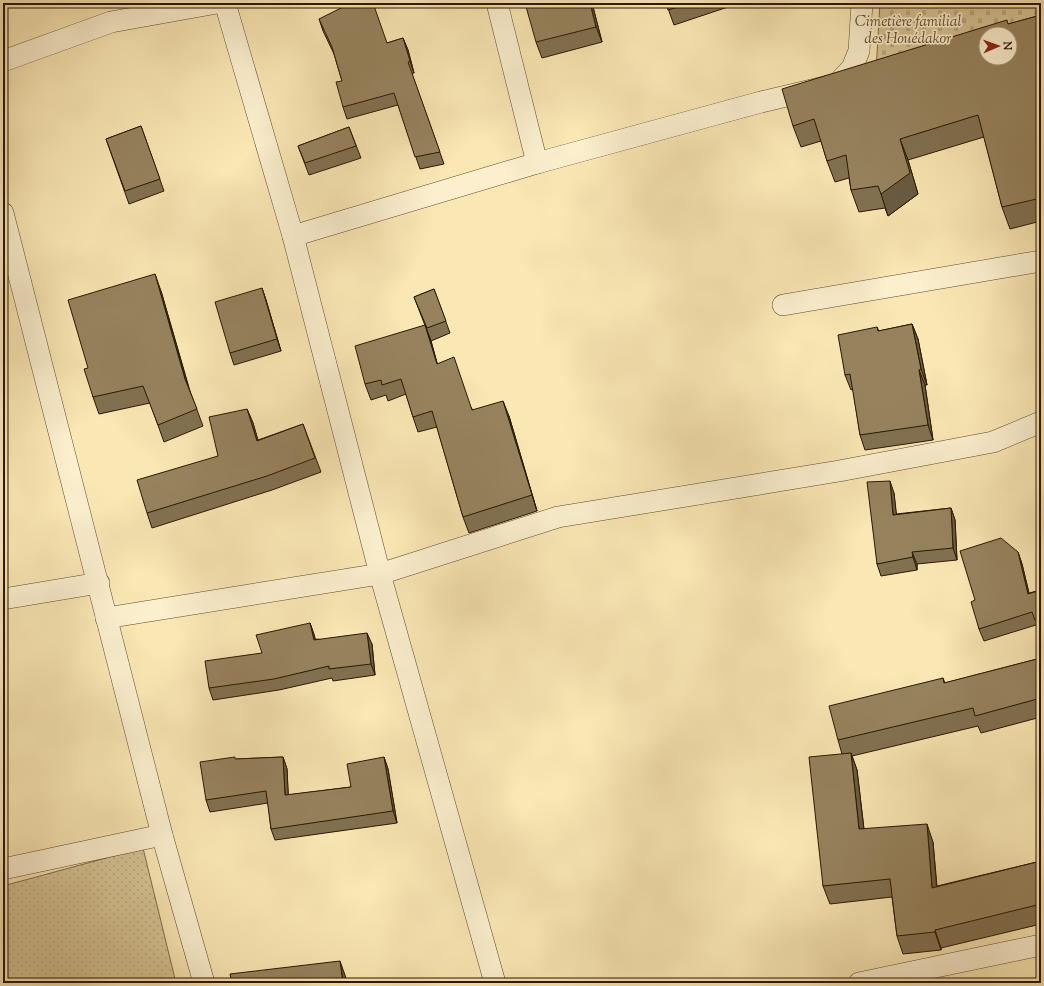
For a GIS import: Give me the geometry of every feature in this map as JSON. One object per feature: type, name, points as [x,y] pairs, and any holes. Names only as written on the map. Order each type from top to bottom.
[{"type":"street","points":[[3,61],[112,12],[216,3]]},
{"type":"street","points":[[225,3],[293,236],[380,574],[495,983]]},
{"type":"street","points":[[497,3],[537,163]]},
{"type":"street","points":[[293,236],[537,163],[761,102],[838,84],[852,68],[859,51],[862,3]]},
{"type":"street","points":[[3,213],[99,582],[106,618],[162,835],[204,983]]},
{"type":"street","points":[[783,305],[1041,261]]},
{"type":"street","points":[[106,618],[380,574],[558,518],[839,471],[993,442],[1041,422]]},
{"type":"street","points":[[3,599],[99,582]]},
{"type":"street","points":[[3,869],[162,835]]},
{"type":"street","points":[[859,983],[1041,945]]},
{"type":"green space","name":"Cimetière familial des Houédakor","points":[[880,3],[1041,3],[1041,18],[1016,26],[978,26],[978,38],[876,71]]},
{"type":"green space","points":[[143,848],[176,983],[3,983],[3,886]]},
{"type":"building","points":[[351,3],[373,3],[387,43],[403,38],[410,61],[408,62],[440,152],[415,157],[394,93],[343,107],[336,82],[342,81],[332,47],[319,19]]},
{"type":"building","points":[[525,3],[590,3],[596,27],[536,42]]},
{"type":"building","points":[[666,3],[691,3],[668,10]]},
{"type":"building","points":[[1041,15],[1041,198],[1002,207],[978,115],[900,139],[910,173],[881,194],[878,186],[851,190],[846,155],[827,161],[814,119],[793,126],[782,89],[978,29],[978,66],[1018,66],[1018,26],[987,26],[1007,20],[1008,24]]},
{"type":"building","points":[[141,126],[160,179],[125,191],[106,139]]},
{"type":"building","points":[[349,127],[356,146],[305,163],[298,146]]},
{"type":"building","points":[[155,274],[185,379],[197,409],[158,425],[143,386],[93,397],[84,369],[88,368],[68,300]]},
{"type":"building","points":[[262,288],[277,339],[230,353],[215,302]]},
{"type":"building","points":[[434,289],[446,321],[427,328],[414,297]]},
{"type":"building","points":[[912,324],[921,369],[919,370],[928,425],[860,435],[850,374],[845,375],[838,335],[877,327],[878,331]]},
{"type":"building","points":[[425,325],[437,364],[454,357],[472,410],[503,401],[532,495],[463,517],[432,411],[413,417],[401,379],[382,385],[381,380],[365,384],[355,346]]},
{"type":"building","points":[[247,409],[257,441],[303,424],[315,458],[267,476],[147,513],[137,480],[218,456],[209,417]]},
{"type":"building","points":[[890,481],[893,515],[951,508],[953,548],[912,552],[913,557],[877,564],[867,482]]},
{"type":"building","points":[[1001,538],[1018,552],[1028,594],[1041,590],[1041,619],[1035,620],[1032,612],[979,629],[971,602],[975,600],[960,551]]},
{"type":"building","points":[[310,623],[314,640],[367,633],[371,664],[329,669],[329,666],[274,679],[209,688],[205,661],[262,653],[256,635]]},
{"type":"building","points":[[1041,658],[1041,698],[975,716],[973,708],[838,740],[829,706],[943,678],[944,683]]},
{"type":"building","points":[[851,753],[859,829],[927,824],[932,888],[1041,861],[1041,904],[935,930],[935,932],[897,936],[890,879],[823,886],[809,757]]},
{"type":"building","points":[[235,757],[235,759],[283,757],[285,795],[351,787],[347,764],[384,757],[393,811],[271,829],[266,791],[206,800],[200,762]]},
{"type":"building","points":[[340,961],[343,983],[232,983],[230,974]]}]
